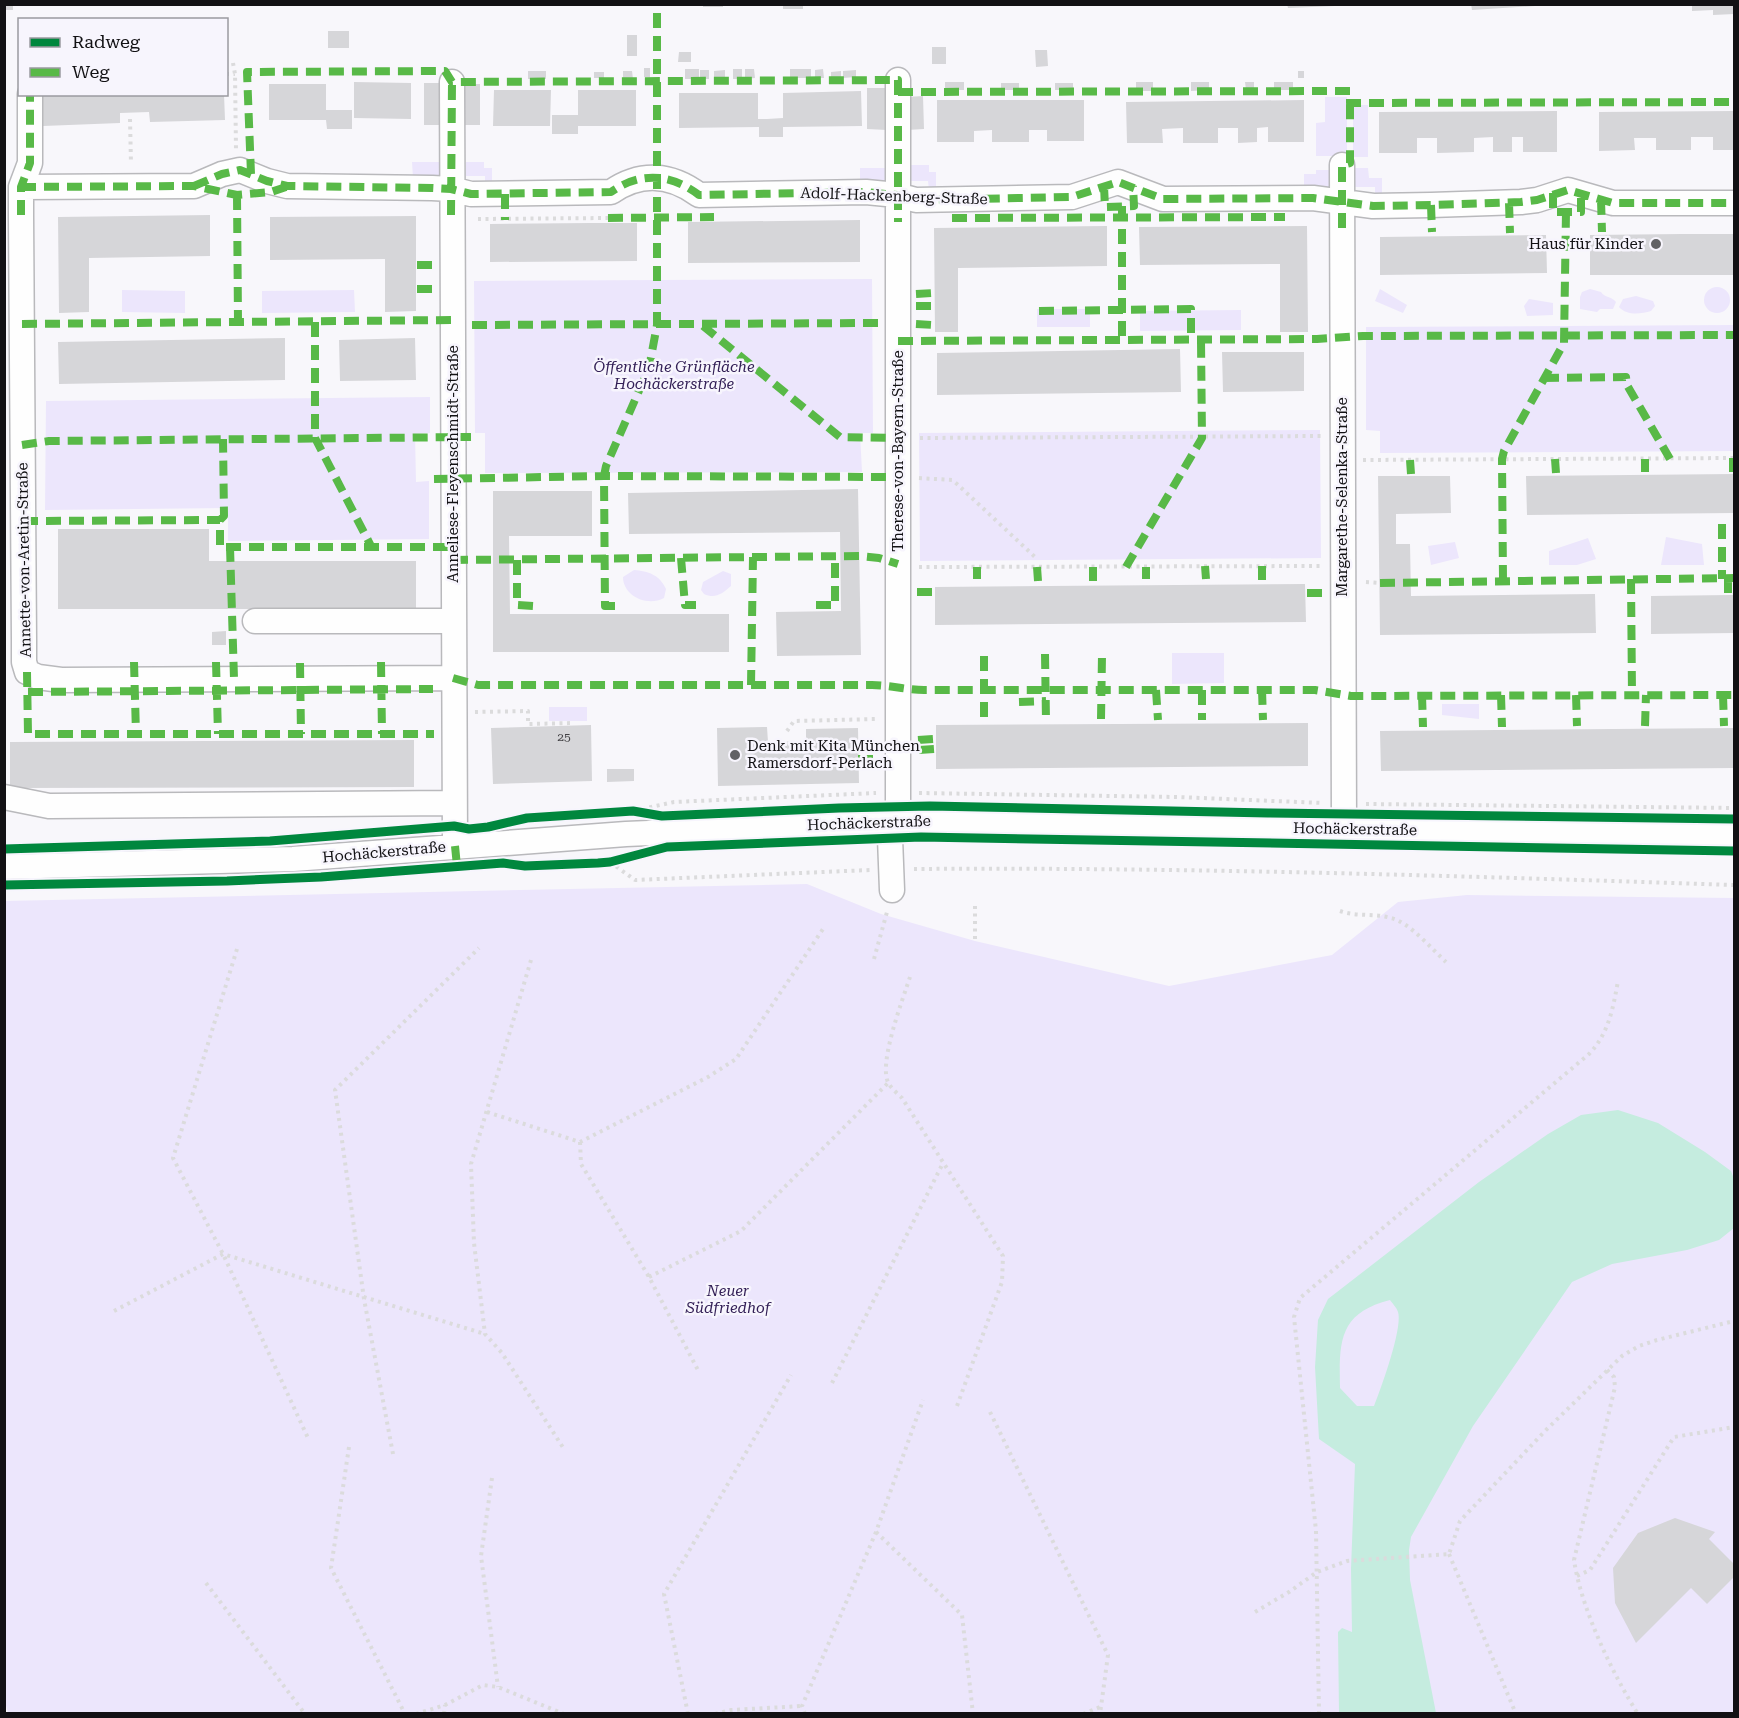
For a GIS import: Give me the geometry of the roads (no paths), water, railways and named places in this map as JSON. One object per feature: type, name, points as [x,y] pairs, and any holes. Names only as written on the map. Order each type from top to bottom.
[{"type":"street","name":"Therese-von-Bayern-Straße","points":[[891,880],[890,838],[897,822],[898,719],[898,80]]},
{"type":"street","name":"Anneliese-Fleyenschmidt-Straße","points":[[452,82],[455,846]]},
{"type":"street","name":"Annette-von-Aretin-Straße","points":[[30,96],[30,163],[21,187],[24,662],[27,672],[38,677],[61,680],[453,678]]},
{"type":"street","name":"Margarethe-Selenka-Straße","points":[[1342,165],[1344,829]]},
{"type":"street","name":"Adolf-Hackenberg-Straße","points":[[21,187],[194,186],[222,174],[240,170],[287,186],[451,189],[471,194],[612,192],[636,180],[656,176],[688,186],[699,195],[866,192],[897,195],[916,200],[1072,197],[1118,182],[1163,199],[1313,198],[1373,206],[1521,202],[1537,200],[1568,190],[1613,203],[1734,203]]},
{"type":"street","points":[[255,621],[453,621]]},
{"type":"street","points":[[4,797],[49,806],[454,803]]},
{"type":"street","name":"Hochäckerstraße","points":[[4,867],[293,859],[692,830],[897,822],[1001,821],[1734,836]]},
{"type":"place","name":"Haus für Kinder","points":[[1656,244]]},
{"type":"place","name":"Denk mit Kita München Ramersdorf-Perlach","points":[[735,755]]},
{"type":"park label","name":"Öffentliche Grünfläche Hochäckerstraße","points":[[674,376]]},
{"type":"park label","name":"Neuer Südfriedhof","points":[[728,1300]]}]
